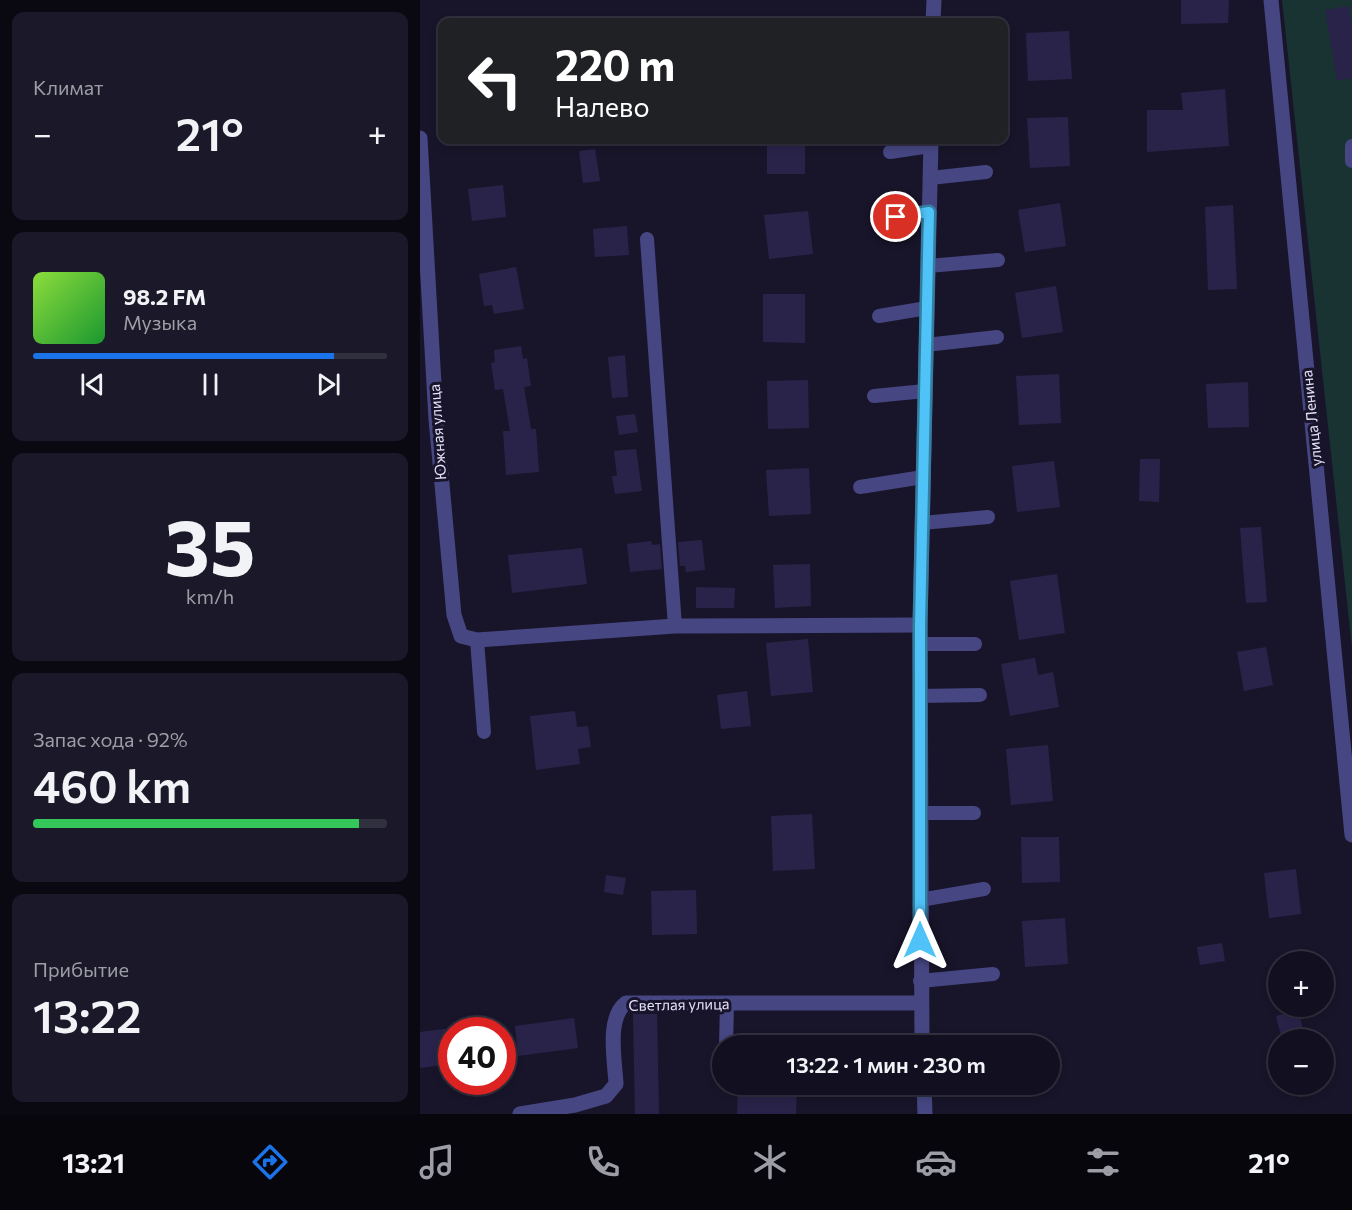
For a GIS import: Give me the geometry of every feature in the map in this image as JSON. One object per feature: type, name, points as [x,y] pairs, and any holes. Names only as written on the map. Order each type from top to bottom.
[{"type":"street","points":[[933,18],[934,0]]},
{"type":"street","name":"улица Ленина","points":[[1271,0],[1352,836]]},
{"type":"street","name":"Южная улица","points":[[420,138],[436,419],[454,615],[461,636],[477,640]]},
{"type":"street","points":[[921,1035],[920,625],[931,144]]},
{"type":"street","points":[[477,640],[675,626],[920,625]]},
{"type":"street","name":"Светлая улица","points":[[520,1114],[575,1105],[606,1096],[616,1084],[615,1021],[618,1009],[626,1003],[920,1003]]},
{"type":"street","points":[[924,1095],[925,1114]]},
{"type":"lane","points":[[890,152],[926,144]]},
{"type":"lane","points":[[1352,147],[1352,161]]},
{"type":"lane","points":[[930,178],[986,172]]},
{"type":"lane","points":[[879,219],[929,212]]},
{"type":"lane","points":[[647,239],[675,626]]},
{"type":"lane","points":[[928,266],[998,260]]},
{"type":"lane","points":[[879,316],[927,308]]},
{"type":"lane","points":[[926,345],[997,337]]},
{"type":"lane","points":[[874,396],[925,390]]},
{"type":"lane","points":[[860,487],[923,477]]},
{"type":"lane","points":[[922,523],[988,517]]},
{"type":"lane","points":[[477,640],[484,732]]},
{"type":"lane","points":[[920,644],[975,644]]},
{"type":"lane","points":[[920,696],[980,695]]},
{"type":"lane","points":[[920,813],[974,813]]},
{"type":"lane","points":[[920,900],[984,890]]},
{"type":"lane","points":[[920,981],[993,974]]},
{"type":"lane","points":[[726,1035],[727,1003]]},
{"type":"green space","points":[[1282,0],[1352,0],[1352,648]]},
{"type":"building","points":[[1181,0],[1229,0],[1228,23],[1181,24]]},
{"type":"building","points":[[1349,6],[1352,25],[1352,78],[1337,81],[1325,10]]},
{"type":"building","points":[[1069,31],[1072,79],[1028,81],[1026,33]]},
{"type":"building","points":[[1225,89],[1229,146],[1147,152],[1147,110],[1183,110],[1181,93]]},
{"type":"building","points":[[1068,117],[1070,166],[1030,168],[1027,118]]},
{"type":"building","points":[[767,144],[805,144],[805,174],[767,174]]},
{"type":"building","points":[[595,149],[600,181],[583,183],[579,151]]},
{"type":"building","points":[[503,185],[506,217],[472,221],[468,189]]},
{"type":"building","points":[[1060,203],[1066,246],[1025,252],[1018,210]]},
{"type":"building","points":[[1233,205],[1237,289],[1208,290],[1205,207]]},
{"type":"building","points":[[808,211],[813,254],[769,259],[764,215]]},
{"type":"building","points":[[627,226],[629,255],[595,257],[593,229]]},
{"type":"building","points":[[516,267],[524,309],[494,314],[492,305],[484,306],[479,274]]},
{"type":"building","points":[[1056,286],[1063,332],[1022,338],[1015,293]]},
{"type":"building","points":[[763,294],[805,294],[805,343],[763,342]]},
{"type":"building","points":[[521,346],[523,359],[527,358],[531,386],[524,387],[531,429],[536,429],[539,472],[506,475],[503,431],[510,431],[503,389],[495,390],[491,363],[495,362],[494,350]]},
{"type":"building","points":[[625,355],[628,397],[612,398],[608,357]]},
{"type":"building","points":[[1059,374],[1061,423],[1019,425],[1016,376]]},
{"type":"building","points":[[808,380],[809,428],[768,429],[767,381]]},
{"type":"building","points":[[1248,382],[1249,427],[1208,428],[1206,384]]},
{"type":"building","points":[[635,414],[638,432],[619,435],[616,416]]},
{"type":"building","points":[[636,449],[642,491],[615,494],[612,476],[617,476],[614,451]]},
{"type":"building","points":[[1140,459],[1160,459],[1159,502],[1139,501]]},
{"type":"building","points":[[1054,461],[1060,507],[1017,512],[1012,466]]},
{"type":"building","points":[[809,468],[811,514],[769,516],[766,470]]},
{"type":"building","points":[[1261,527],[1267,602],[1246,603],[1240,528]]},
{"type":"building","points":[[702,540],[705,570],[686,572],[685,566],[680,566],[678,542]]},
{"type":"building","points":[[651,541],[652,545],[660,544],[662,569],[630,572],[627,544]]},
{"type":"building","points":[[582,548],[587,584],[512,593],[508,555]]},
{"type":"building","points":[[810,564],[811,606],[775,608],[773,565]]},
{"type":"building","points":[[1057,574],[1065,633],[1019,640],[1010,581]]},
{"type":"building","points":[[696,587],[735,588],[734,608],[696,608]]},
{"type":"building","points":[[808,639],[813,692],[771,696],[766,643]]},
{"type":"building","points":[[1266,647],[1273,685],[1244,691],[1237,652]]},
{"type":"building","points":[[1035,658],[1038,675],[1053,672],[1059,707],[1010,716],[1001,664]]},
{"type":"building","points":[[747,691],[751,726],[721,729],[717,695]]},
{"type":"building","points":[[575,711],[577,727],[588,726],[591,747],[578,749],[580,764],[536,770],[530,716]]},
{"type":"building","points":[[1048,745],[1053,801],[1011,805],[1006,749]]},
{"type":"building","points":[[812,814],[815,869],[773,871],[771,816]]},
{"type":"building","points":[[1021,837],[1059,837],[1060,882],[1022,883]]},
{"type":"building","points":[[1296,869],[1301,914],[1269,918],[1264,873]]},
{"type":"building","points":[[606,875],[626,878],[623,895],[604,892]]},
{"type":"building","points":[[696,890],[697,934],[652,935],[651,891]]},
{"type":"building","points":[[1065,918],[1068,964],[1025,967],[1022,921]]},
{"type":"building","points":[[1222,943],[1225,961],[1200,965],[1197,947]]},
{"type":"building","points":[[633,1014],[657,1014],[659,1114],[635,1114]]},
{"type":"building","points":[[1276,1017],[1300,1017],[1303,1029],[1279,1029]]},
{"type":"building","points":[[574,1018],[578,1048],[518,1056],[516,1026]]},
{"type":"building","points":[[438,1030],[438,1066],[420,1068],[420,1032]]},
{"type":"building","points":[[738,1095],[797,1095],[796,1114],[737,1114]]},
{"type":"route","points":[[896,217],[929,212],[920,625],[920,940]]}]
